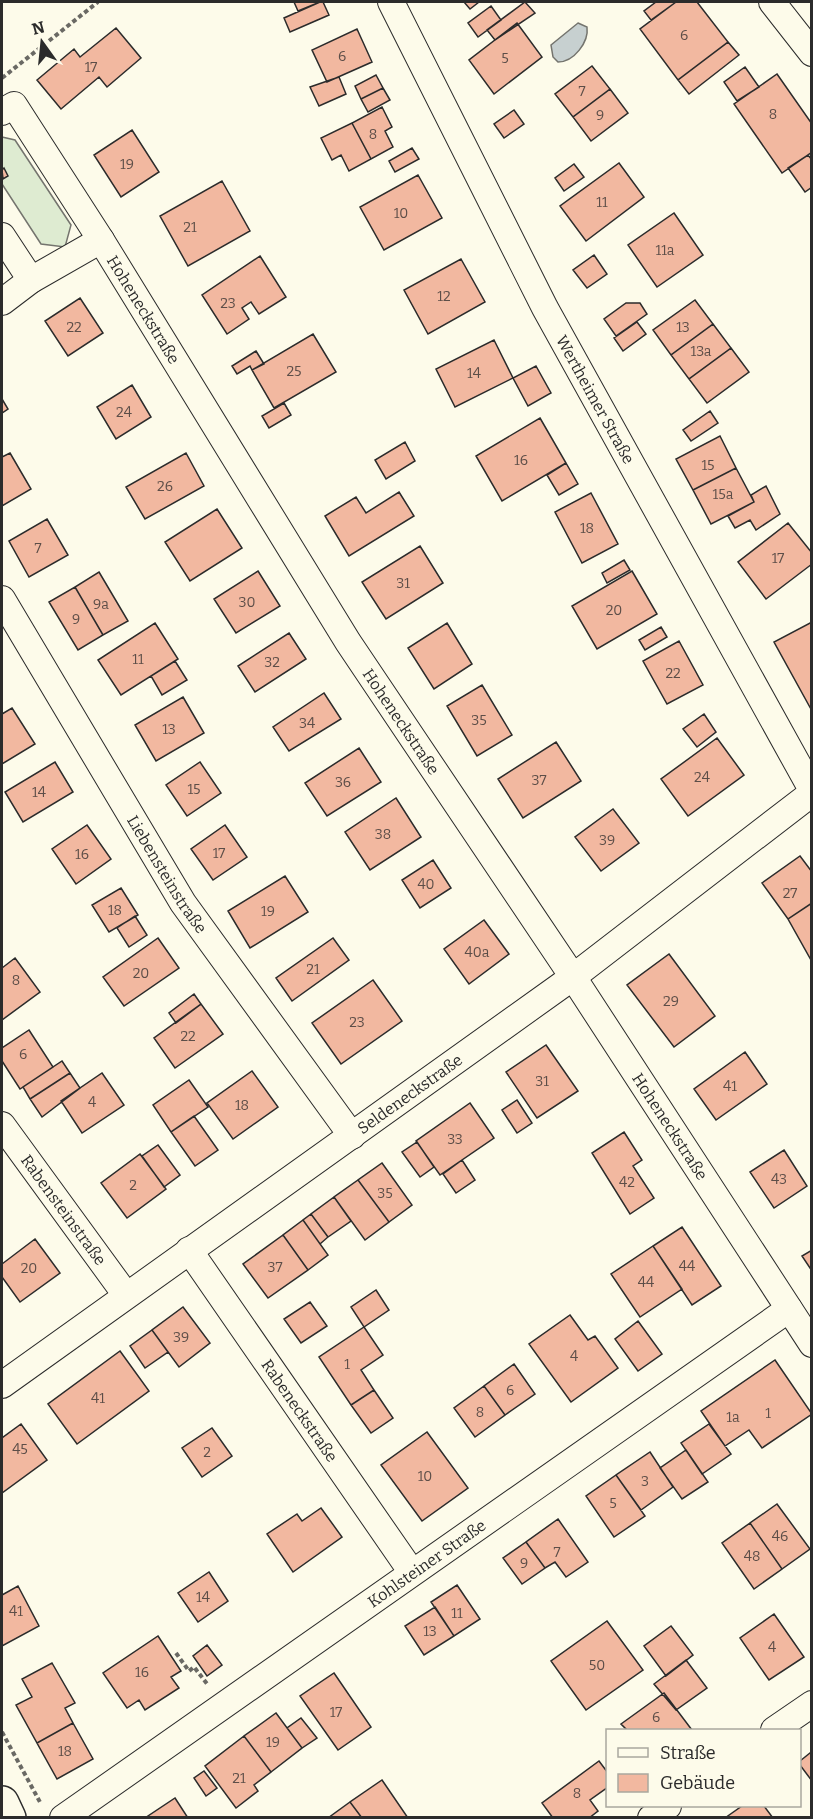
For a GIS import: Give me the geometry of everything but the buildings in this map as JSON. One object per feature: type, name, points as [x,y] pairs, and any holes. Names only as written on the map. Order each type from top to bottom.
[{"type":"street","name":"Wertheimer Straße","points":[[391,2],[545,308],[812,791]]},
{"type":"street","points":[[772,2],[812,53]]},
{"type":"street","name":"Hoheneckstraße","points":[[2,112],[14,105],[101,240],[348,642],[573,977],[812,1344]]},
{"type":"street","points":[[2,236],[31,280]]},
{"type":"street","points":[[2,302],[31,280],[101,240]]},
{"type":"street","name":"Liebensteinstraße","points":[[2,599],[183,903],[352,1136]]},
{"type":"street","name":"Seldeneckstraße","points":[[2,1385],[573,977],[812,791]]},
{"type":"street","name":"Rabensteinstraße","points":[[2,1125],[126,1295]]},
{"type":"street","name":"Rabeneckstraße","points":[[189,1250],[411,1572]]},
{"type":"street","name":"Kohlsteiner Straße","points":[[54,1813],[222,1705],[789,1309]]},
{"type":"street","points":[[777,1729],[812,1704]]},
{"type":"street","points":[[2,1803],[9,1818]]},
{"type":"street","points":[[651,1818],[667,1807]]},
{"type":"path","points":[[2,78],[98,2]]},
{"type":"path","points":[[176,1653],[189,1671],[194,1667],[222,1705]]},
{"type":"path","points":[[2,1732],[54,1813]]},
{"type":"green space","points":[[2,137],[15,140],[71,225],[65,247],[41,244],[2,184]]},
{"type":"shaded area","points":[[578,23],[587,27],[583,45],[570,59],[558,62],[553,57],[551,45]]}]
